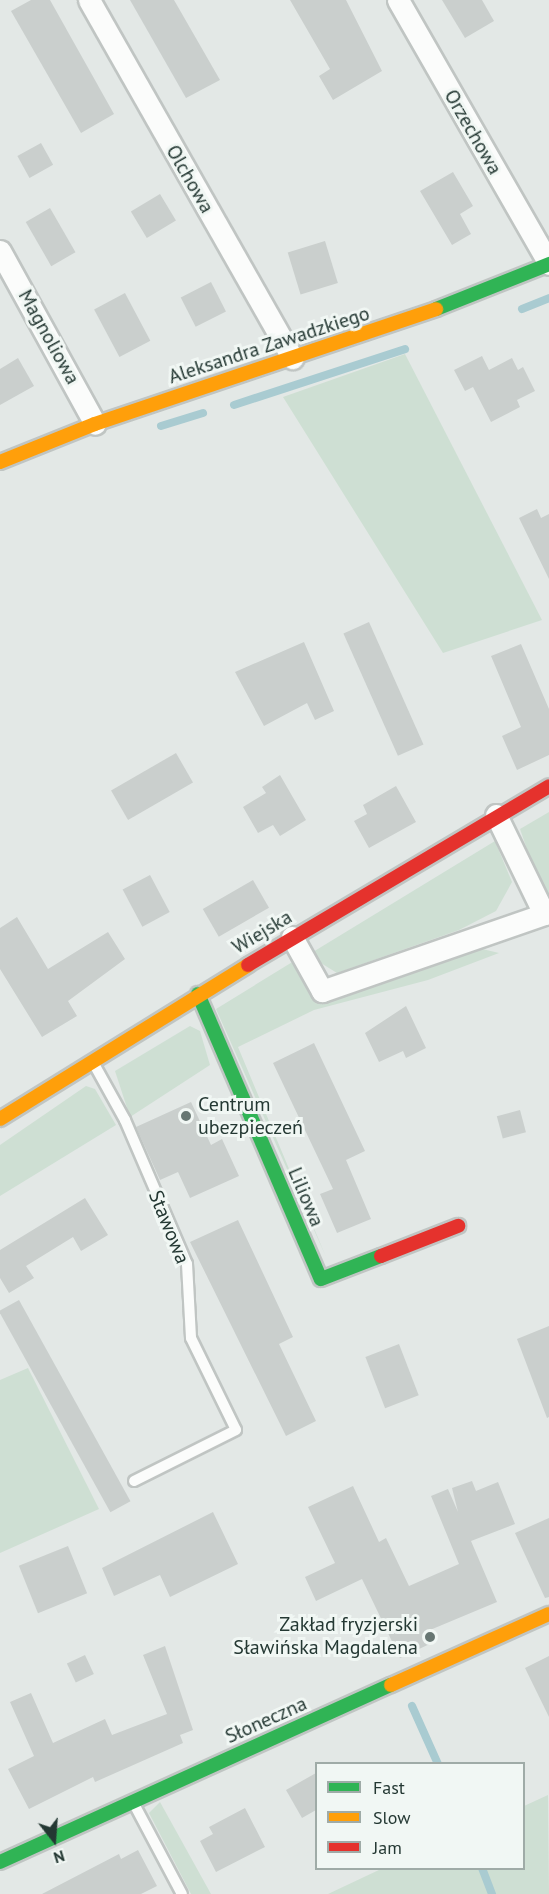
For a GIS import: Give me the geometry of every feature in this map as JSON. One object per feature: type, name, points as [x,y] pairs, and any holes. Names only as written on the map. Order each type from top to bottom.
[{"type":"street","name":"Olchowa","points":[[89,0],[292,357]]},
{"type":"street","name":"Orzechowa","points":[[398,0],[549,264]]},
{"type":"street","name":"Magnoliowa","points":[[0,251],[95,424]]},
{"type":"street","name":"Aleksandra Zawadzkiego","points":[[0,462],[95,424],[410,319],[549,264]]},
{"type":"street","name":"Wiejska","points":[[0,1119],[91,1059],[198,994],[496,815],[549,786]]},
{"type":"street","points":[[292,937],[322,991],[546,914],[496,815]]},
{"type":"street","name":"Liliowa","points":[[198,994],[321,1279],[458,1226]]},
{"type":"street","name":"Słoneczna","points":[[0,1862],[549,1614]]},
{"type":"lane","name":"Stawowa","points":[[91,1059],[125,1120],[187,1264],[191,1338],[236,1430],[134,1480]]},
{"type":"lane","points":[[133,1802],[182,1894]]},
{"type":"green space","points":[[405,354],[542,620],[443,653],[283,397]]},
{"type":"green space","points":[[549,812],[549,895],[540,887],[520,829]]},
{"type":"green space","points":[[495,841],[512,882],[496,911],[459,930],[337,973],[308,955]]},
{"type":"green space","points":[[470,946],[499,953],[428,980],[314,1010],[238,1047],[326,1257],[216,1009],[294,961],[314,999]]},
{"type":"green space","points":[[190,1026],[200,1031],[210,1065],[130,1117],[115,1071]]},
{"type":"green space","points":[[86,1086],[95,1089],[116,1125],[0,1196],[0,1145]]},
{"type":"green space","points":[[28,1368],[99,1509],[0,1553],[0,1380]]},
{"type":"green space","points":[[548,1795],[549,1894],[328,1894],[379,1870],[525,1870],[525,1806]]},
{"type":"green space","points":[[160,1802],[211,1894],[191,1894],[149,1813]]},
{"type":"building","points":[[31,0],[50,0],[114,114],[81,133],[11,11]]},
{"type":"building","points":[[130,0],[174,0],[220,80],[186,98]]},
{"type":"building","points":[[290,0],[346,0],[382,71],[333,100],[319,76],[330,69]]},
{"type":"building","points":[[442,0],[482,0],[494,21],[465,38]]},
{"type":"building","points":[[41,143],[53,165],[30,178],[17,156]]},
{"type":"building","points":[[453,172],[473,206],[460,214],[471,234],[452,245],[420,191]]},
{"type":"building","points":[[160,194],[176,221],[147,238],[131,212]]},
{"type":"building","points":[[50,208],[76,252],[51,266],[26,222]]},
{"type":"building","points":[[325,241],[338,283],[301,294],[288,252]]},
{"type":"building","points":[[211,282],[226,311],[196,327],[181,297]]},
{"type":"building","points":[[125,293],[150,341],[119,357],[94,309]]},
{"type":"building","points":[[482,356],[489,370],[512,358],[518,370],[523,367],[535,391],[517,400],[520,407],[491,422],[473,387],[465,391],[454,370]]},
{"type":"building","points":[[18,358],[34,386],[0,405],[0,369]]},
{"type":"building","points":[[537,509],[541,518],[549,514],[549,579],[519,518]]},
{"type":"building","points":[[369,622],[424,744],[398,756],[343,633]]},
{"type":"building","points":[[304,642],[334,711],[315,720],[307,703],[264,726],[235,672]]},
{"type":"building","points":[[521,644],[549,709],[549,755],[517,770],[502,736],[521,727],[491,656]]},
{"type":"building","points":[[176,753],[193,782],[128,820],[111,790]]},
{"type":"building","points":[[280,775],[306,820],[280,836],[273,825],[258,833],[243,807],[266,793],[262,787]]},
{"type":"building","points":[[396,786],[416,822],[369,848],[354,821],[367,814],[363,805]]},
{"type":"building","points":[[150,875],[170,912],[142,927],[123,890]]},
{"type":"building","points":[[253,880],[269,908],[219,937],[203,909]]},
{"type":"building","points":[[17,917],[48,969],[108,932],[125,959],[68,1001],[77,1016],[42,1037],[0,969],[0,928]]},
{"type":"building","points":[[406,1006],[426,1048],[406,1058],[403,1051],[379,1062],[365,1033]]},
{"type":"building","points":[[314,1043],[365,1151],[346,1160],[371,1219],[337,1233],[320,1194],[333,1189],[273,1063]]},
{"type":"building","points":[[191,1102],[211,1145],[222,1139],[239,1176],[190,1198],[178,1172],[160,1180],[136,1127]]},
{"type":"building","points":[[520,1110],[526,1132],[503,1138],[497,1116]]},
{"type":"building","points":[[85,1198],[108,1235],[81,1251],[73,1237],[26,1266],[34,1278],[9,1293],[0,1278],[0,1250]]},
{"type":"building","points":[[238,1220],[293,1337],[279,1344],[316,1421],[286,1436],[190,1242]]},
{"type":"building","points":[[19,1300],[131,1501],[110,1512],[0,1313],[0,1311]]},
{"type":"building","points":[[549,1326],[549,1417],[547,1418],[517,1339]]},
{"type":"building","points":[[399,1344],[419,1395],[385,1408],[365,1357]]},
{"type":"building","points":[[472,1481],[476,1491],[498,1482],[515,1524],[471,1541],[497,1602],[430,1630],[436,1641],[400,1658],[362,1579],[316,1601],[305,1577],[335,1563],[308,1507],[353,1486],[379,1542],[386,1538],[409,1586],[459,1564],[431,1496],[448,1489],[458,1512],[452,1488]]},
{"type":"building","points":[[213,1512],[238,1564],[170,1597],[160,1575],[114,1596],[102,1568]]},
{"type":"building","points":[[549,1518],[549,1597],[545,1598],[515,1533]]},
{"type":"building","points":[[68,1546],[87,1593],[38,1613],[19,1566]]},
{"type":"building","points":[[165,1646],[193,1730],[180,1735],[183,1743],[95,1782],[93,1777],[29,1809],[8,1769],[34,1756],[10,1702],[31,1693],[53,1743],[105,1719],[112,1735],[167,1714],[143,1655]]},
{"type":"building","points":[[85,1655],[94,1674],[76,1682],[67,1663]]},
{"type":"building","points":[[549,1656],[549,1717],[525,1668]]},
{"type":"building","points":[[315,1774],[315,1811],[302,1818],[286,1790]]},
{"type":"building","points":[[245,1808],[265,1847],[216,1872],[200,1841],[213,1834],[209,1827]]},
{"type":"building","points":[[138,1850],[157,1886],[141,1894],[42,1894],[119,1854],[121,1859]]},
{"type":"waterway","points":[[522,309],[549,298]]},
{"type":"waterway","points":[[234,405],[405,349]]},
{"type":"waterway","points":[[161,426],[203,413]]},
{"type":"waterway","points":[[412,1706],[437,1762]]},
{"type":"waterway","points":[[483,1870],[492,1894]]},
{"type":"traffic: fast","points":[[436,309],[549,264]]},
{"type":"traffic: fast","points":[[198,994],[321,1279],[381,1256]]},
{"type":"traffic: fast","points":[[0,1862],[391,1685]]},
{"type":"traffic: slow","points":[[0,462],[95,424],[436,309]]},
{"type":"traffic: slow","points":[[0,1119],[248,965]]},
{"type":"traffic: slow","points":[[391,1685],[549,1614]]},
{"type":"traffic: jam","points":[[248,965],[549,786]]},
{"type":"traffic: jam","points":[[381,1256],[458,1226]]},
{"type":"place","name":"Centrum ubezpieczeń","points":[[186,1116]]},
{"type":"place","name":"Zakład fryzjerski Sławińska Magdalena","points":[[430,1637]]}]
